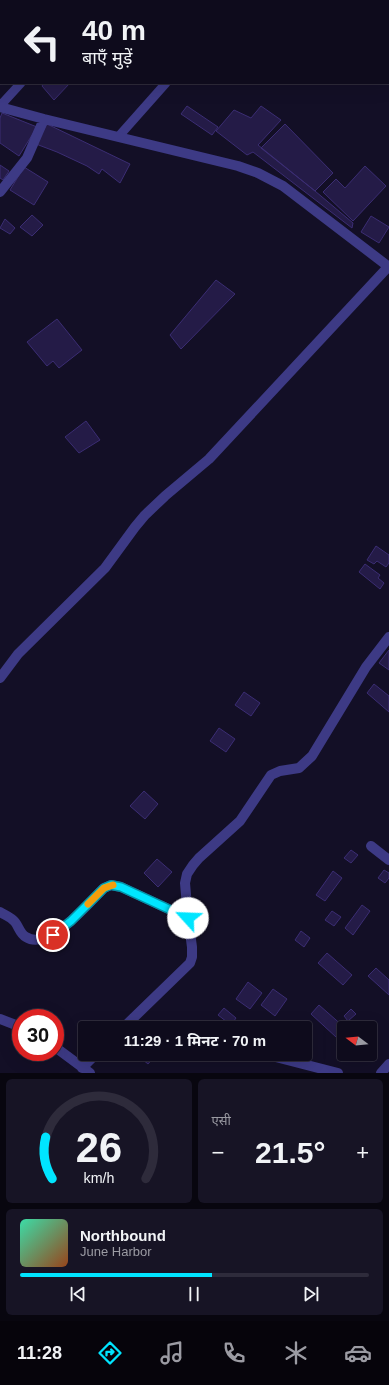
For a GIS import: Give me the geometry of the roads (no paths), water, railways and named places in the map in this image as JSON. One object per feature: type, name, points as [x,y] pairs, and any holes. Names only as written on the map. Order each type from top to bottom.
[{"type":"street","points":[[0,106],[44,119],[238,166],[258,173],[283,186],[389,266],[209,459],[164,496],[145,515],[105,568],[18,654],[0,678]]},
{"type":"street","points":[[0,192],[27,158],[44,119]]},
{"type":"street","points":[[130,1021],[190,963],[192,957],[192,947],[185,883],[193,865],[240,821],[271,775],[280,771],[299,768],[312,756],[366,667],[389,637]]},
{"type":"street","points":[[370,846],[389,860]]},
{"type":"street","points":[[0,912],[12,919],[27,938],[35,940],[45,939],[53,935],[71,921],[104,888],[111,885],[121,887],[188,918]]},
{"type":"street","points":[[0,1020],[12,1024]]},
{"type":"street","points":[[64,1054],[86,1070],[92,1061]]},
{"type":"street","points":[[291,1061],[338,1073]]},
{"type":"street","points":[[381,1073],[389,1064]]},
{"type":"lane","points":[[0,106],[20,84]]},
{"type":"lane","points":[[119,136],[165,84]]}]
